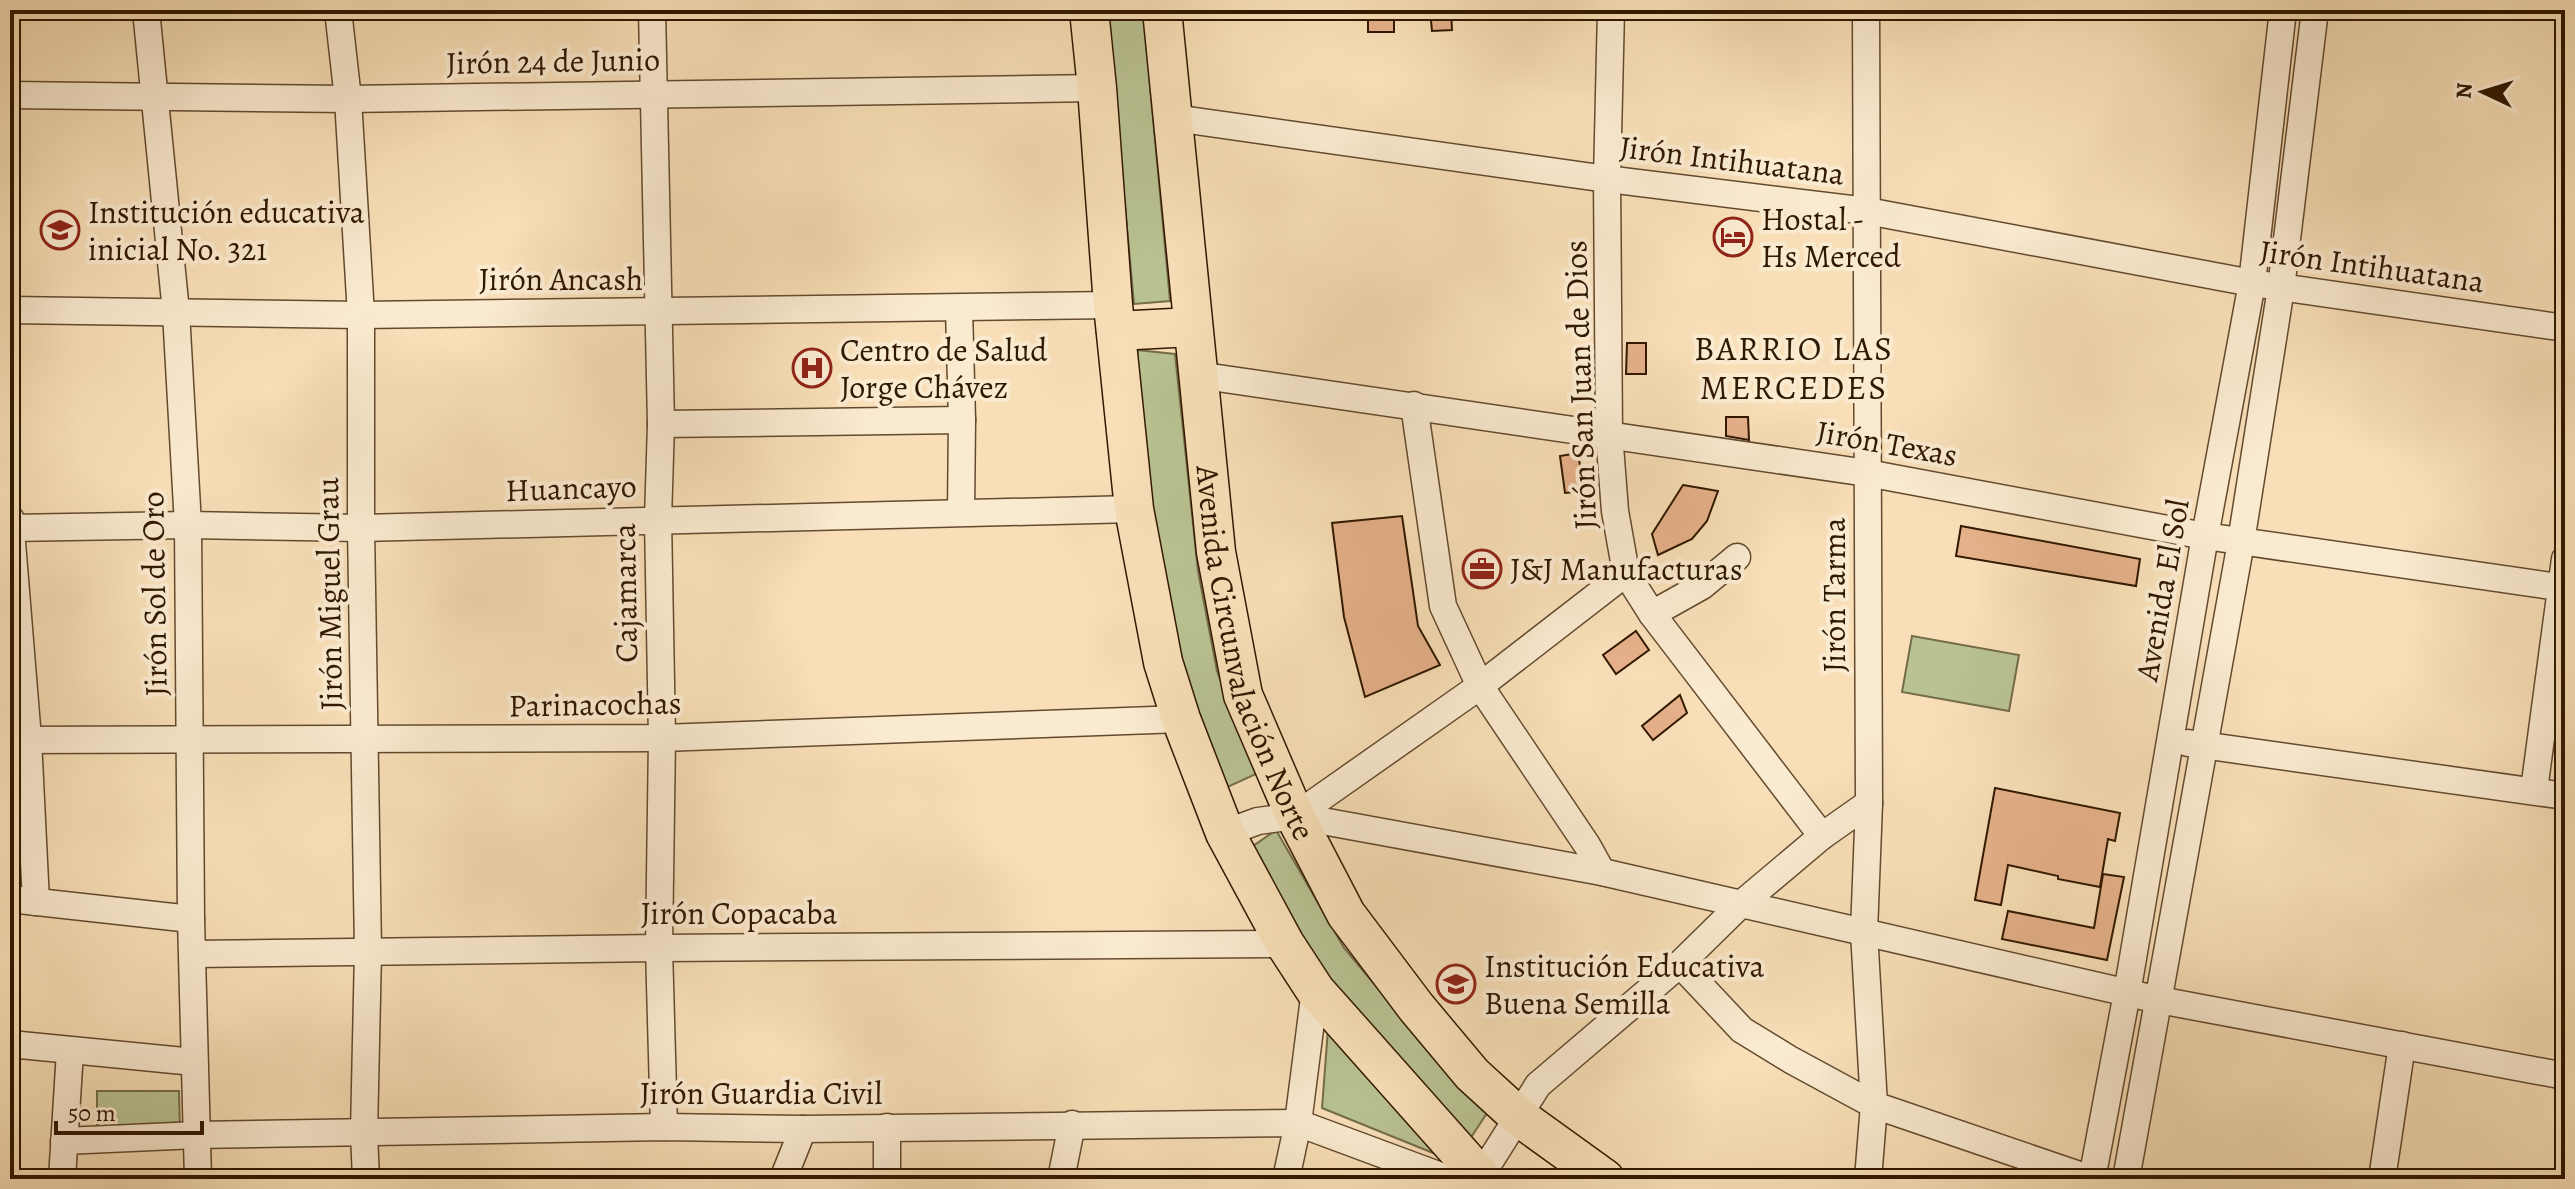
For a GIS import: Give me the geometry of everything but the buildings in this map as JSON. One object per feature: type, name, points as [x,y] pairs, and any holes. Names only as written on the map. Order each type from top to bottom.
[{"type":"highway","points":[[1089,10],[1134,509],[1163,662],[1181,719],[1225,833],[1285,944],[1315,990],[1468,1178]]},
{"type":"highway","name":"Avenida Circunvalación Norte","points":[[1162,10],[1216,552],[1243,695],[1295,816],[1346,914],[1416,1007],[1472,1074],[1519,1117],[1605,1179]]},
{"type":"highway","points":[[1115,318],[1192,327]]},
{"type":"street","name":"Jirón Sol de Oro","points":[[146,10],[176,312],[188,525],[191,919],[198,1179]]},
{"type":"street","name":"Jirón Miguel Grau","points":[[338,10],[348,99],[361,315],[368,951],[364,1133],[366,1179]]},
{"type":"street","name":"Cajamarca","points":[[652,10],[661,424],[658,519],[662,738],[659,948],[664,1127]]},
{"type":"street","name":"Jirón San Juan de Dios","points":[[1611,10],[1607,179],[1609,433],[1615,511],[1626,573],[1652,614],[1822,836]]},
{"type":"street","name":"Jirón Tarma","points":[[1866,10],[1869,803],[1864,932],[1874,1105],[1868,1179]]},
{"type":"street","name":"Avenida El Sol","points":[[2092,1179],[2252,283],[2283,10]]},
{"type":"street","points":[[2126,1179],[2241,542],[2281,288],[2315,10]]},
{"type":"street","name":"Jirón 24 de Junio","points":[[10,95],[348,99],[1097,88]]},
{"type":"street","name":"Jirón Intihuatana","points":[[1174,118],[1607,179],[1867,211],[2281,288],[2565,328]]},
{"type":"street","points":[[959,308],[961,512]]},
{"type":"street","name":"Jirón Ancash","points":[[10,310],[361,315],[959,308],[1115,318]]},
{"type":"street","name":"Jirón Texas","points":[[1197,375],[1867,473],[2241,542],[2563,588]]},
{"type":"street","points":[[1414,405],[1443,606],[1480,686],[1602,872]]},
{"type":"street","points":[[661,424],[962,420]]},
{"type":"street","name":"Huancayo","points":[[10,528],[188,525],[361,528],[1134,509]]},
{"type":"street","points":[[10,518],[23,900],[191,919]]},
{"type":"street","points":[[1652,614],[1702,586],[1737,557]]},
{"type":"street","points":[[2534,790],[2565,559]]},
{"type":"street","points":[[1295,816],[1480,686],[1626,573]]},
{"type":"street","name":"Parinacochas","points":[[19,740],[662,738],[1181,719]]},
{"type":"street","points":[[2170,740],[2565,796]]},
{"type":"street","points":[[1468,1178],[1519,1117],[1538,1085],[1680,964],[1740,905],[1822,836],[1869,803]]},
{"type":"street","points":[[1225,833],[1258,821],[1295,816],[1602,872],[2159,1000],[2565,1076]]},
{"type":"street","name":"Jirón Copacaba","points":[[193,954],[1285,944]]},
{"type":"street","points":[[1680,964],[1742,1030],[1874,1105],[2092,1179]]},
{"type":"street","points":[[1286,1179],[1298,1123],[1315,990]]},
{"type":"street","points":[[10,1044],[194,1062]]},
{"type":"street","points":[[2382,1179],[2402,1045]]},
{"type":"street","points":[[62,1179],[70,1051]]},
{"type":"street","name":"Jirón Guardia Civil","points":[[64,1141],[197,1135],[664,1127],[803,1129],[1298,1123],[1468,1178]]},
{"type":"street","points":[[1061,1179],[1072,1124]]},
{"type":"street","points":[[887,1127],[887,1179]]},
{"type":"street","points":[[783,1179],[803,1129]]},
{"type":"green space","points":[[1107,10],[1143,10],[1170,301],[1134,304]]},
{"type":"green space","points":[[1137,350],[1175,354],[1198,571],[1217,671],[1256,774],[1221,790],[1194,717],[1175,650],[1154,522]]},
{"type":"green space","points":[[1912,636],[2019,655],[2009,711],[1902,692]]},
{"type":"green space","points":[[1276,830],[1344,948],[1416,1034],[1489,1110],[1470,1139],[1382,1043],[1308,951],[1246,851]]},
{"type":"green space","points":[[1328,1029],[1443,1157],[1322,1108]]},
{"type":"green space","points":[[97,1091],[179,1091],[180,1131],[97,1132]]},
{"type":"place","name":"Institución educativa inicial No. 321","points":[[60,230]]},
{"type":"place","name":"Hostal - Hs Merced","points":[[1733,237]]},
{"type":"place","name":"Centro de Salud Jorge Chávez","points":[[812,368]]},
{"type":"place","name":"J&J Manufacturas","points":[[1482,569]]},
{"type":"place","name":"Institución Educativa Buena Semilla","points":[[1456,984]]},
{"type":"district","name":"BARRIO LAS MERCEDES","points":[[1794,368]]}]
